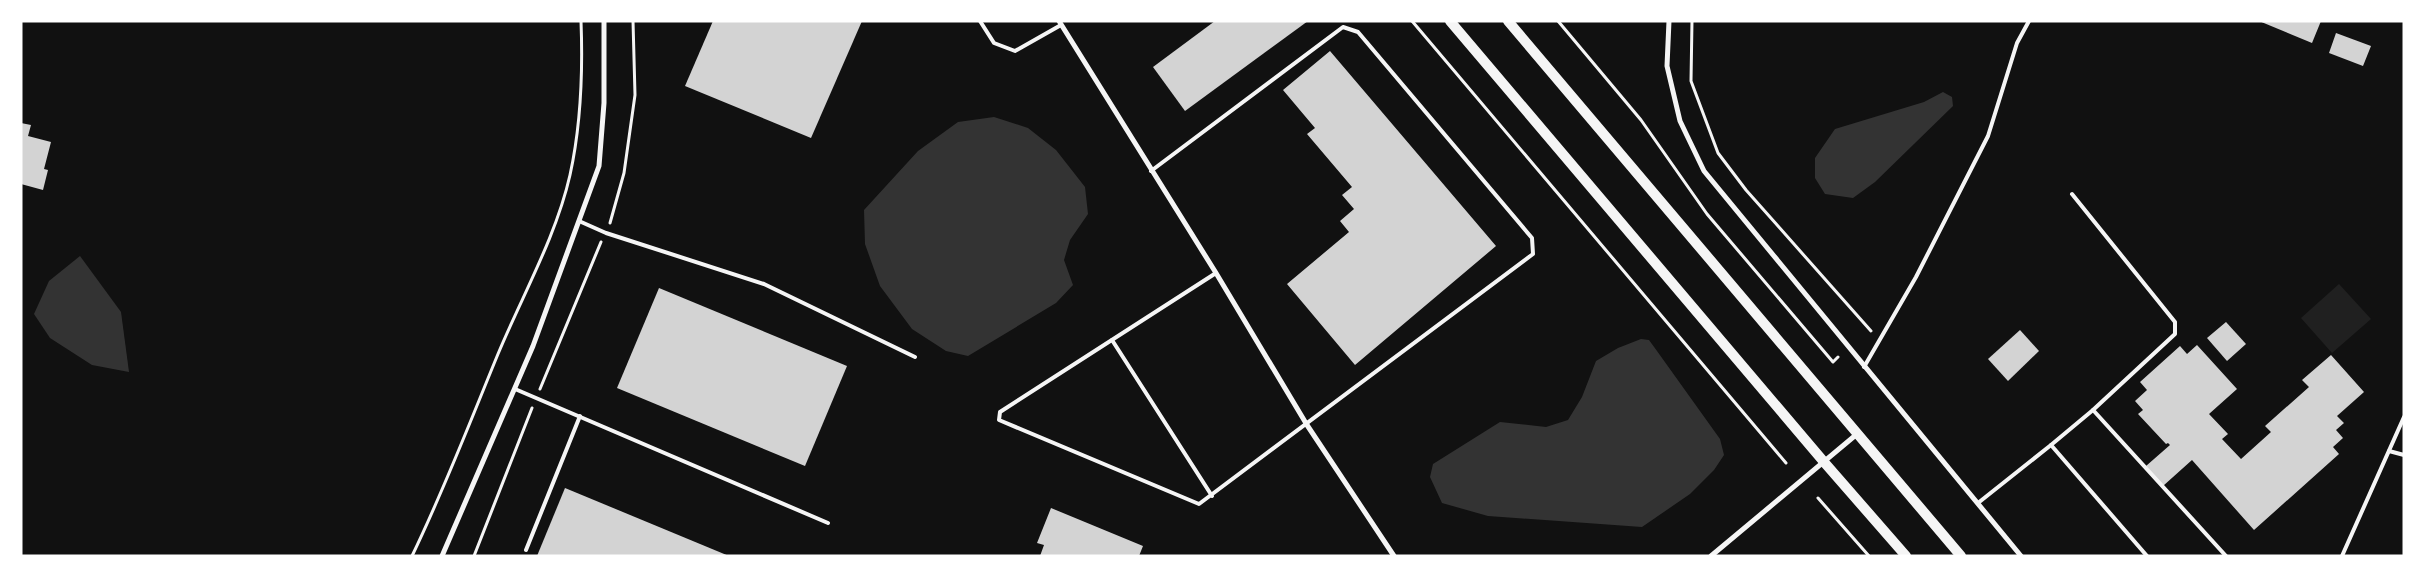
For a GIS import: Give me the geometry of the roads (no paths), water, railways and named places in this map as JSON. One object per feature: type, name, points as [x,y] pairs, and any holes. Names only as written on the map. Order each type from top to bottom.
[{"type":"main road","points":[[1450,21],[1906,556]]},
{"type":"main road","points":[[1508,21],[1961,556]]},
{"type":"street","points":[[442,556],[515,389],[599,166],[604,103],[604,21]]},
{"type":"street","points":[[1669,21],[1667,66],[1680,121],[1704,171],[2021,556]]},
{"type":"street","points":[[1060,23],[1216,273],[1307,425],[1394,556]]},
{"type":"street","points":[[1711,556],[1857,434]]},
{"type":"lane","points":[[980,21],[994,43],[1015,50],[1060,23]]},
{"type":"lane","points":[[1864,367],[1916,277],[1988,136],[2017,43],[2029,21]]},
{"type":"lane","points":[[1151,171],[1343,27],[1358,32],[1532,238],[1533,254],[1199,504],[999,420],[1000,412],[1216,273]]},
{"type":"lane","points":[[1978,503],[2092,410],[2175,334],[2175,322],[2072,194]]},
{"type":"lane","points":[[579,221],[606,233],[764,284],[915,357]]},
{"type":"lane","points":[[1112,340],[1212,496]]},
{"type":"lane","points":[[515,389],[828,523]]},
{"type":"lane","points":[[2092,410],[2226,556]]},
{"type":"lane","points":[[526,550],[580,416]]},
{"type":"lane","points":[[2342,556],[2404,417]]},
{"type":"lane","points":[[2051,445],[2147,556]]},
{"type":"lane","points":[[2389,451],[2404,455]]}]
